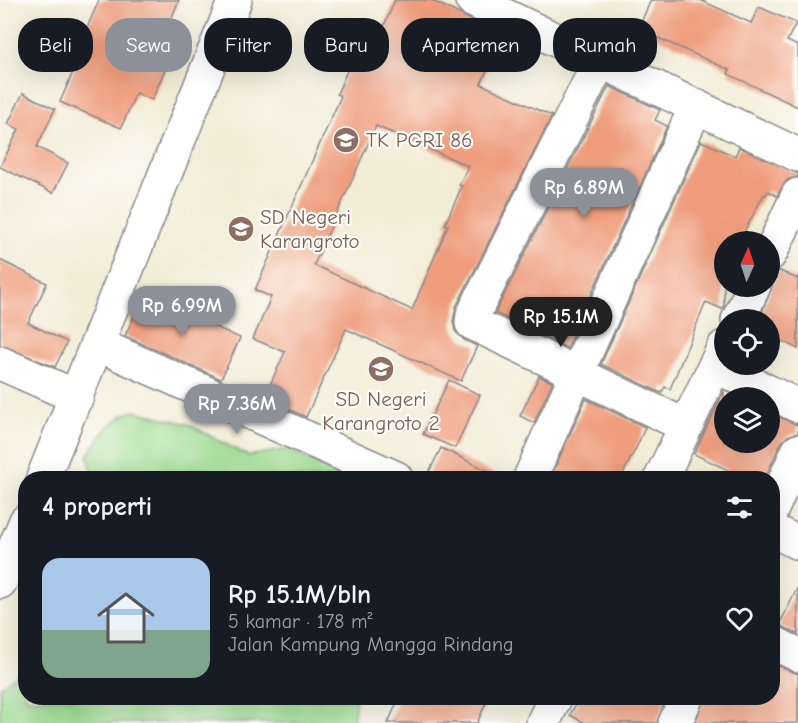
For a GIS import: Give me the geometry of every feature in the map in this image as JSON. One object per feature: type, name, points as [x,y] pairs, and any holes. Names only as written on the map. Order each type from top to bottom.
[{"type":"street","points":[[46,471],[99,345],[235,0]]},
{"type":"street","points":[[472,0],[553,39]]},
{"type":"street","points":[[594,72],[473,315],[472,323],[686,426]]},
{"type":"street","points":[[623,72],[798,155]]},
{"type":"street","points":[[533,471],[696,106]]},
{"type":"street","points":[[780,233],[798,195]]},
{"type":"street","points":[[99,345],[380,471]]},
{"type":"street","points":[[0,363],[77,397]]},
{"type":"street","points":[[664,471],[714,369]]},
{"type":"street","points":[[749,375],[798,406]]},
{"type":"street","points":[[780,491],[798,451]]},
{"type":"street","points":[[780,534],[798,543]]},
{"type":"street","points":[[0,582],[18,540]]},
{"type":"street","points":[[780,646],[798,655]]},
{"type":"street","points":[[543,723],[552,705]]},
{"type":"green space","points":[[135,411],[188,424],[248,456],[288,449],[330,471],[91,471],[88,455],[113,422]]},
{"type":"green space","points":[[18,673],[18,705],[355,705],[353,723],[0,723],[0,687]]},
{"type":"building","points":[[99,0],[179,0],[172,18],[105,18],[105,72],[164,72],[152,100],[136,93],[121,128],[60,102],[73,72],[93,72],[91,18]]},
{"type":"building","points":[[395,0],[431,0],[468,18],[401,18],[401,72],[486,72],[481,84],[552,116],[456,307],[453,321],[455,331],[464,340],[477,346],[461,381],[346,329],[306,417],[264,398],[285,352],[253,339],[271,297],[255,290],[341,96],[337,94],[346,72],[389,72],[387,18]],"holes":[[[376,126],[468,166],[459,185],[462,186],[445,224],[448,225],[412,310],[314,265]]]},
{"type":"building","points":[[651,0],[700,0],[751,23],[759,7],[796,23],[787,41],[798,46],[798,107],[728,74],[730,70],[657,37],[657,18],[643,18]]},
{"type":"building","points":[[609,86],[660,110],[655,120],[667,126],[567,348],[495,313]]},
{"type":"building","points":[[23,93],[55,109],[37,147],[68,163],[53,193],[0,167],[19,129],[8,124]]},
{"type":"building","points":[[701,141],[735,156],[739,147],[798,173],[798,177],[787,180],[777,196],[768,191],[766,195],[764,194],[745,231],[714,231],[714,297],[724,297],[724,305],[722,309],[706,302],[670,389],[665,387],[661,393],[601,364]]},
{"type":"building","points":[[0,260],[47,283],[28,323],[67,342],[55,367],[0,345]]},
{"type":"building","points":[[780,271],[797,279],[798,276],[798,349],[780,340],[780,309],[763,309],[768,297],[780,297]]},
{"type":"building","points":[[144,295],[240,338],[221,379],[125,336]]},
{"type":"building","points":[[539,376],[552,382],[534,423],[520,416]]},
{"type":"building","points":[[449,380],[480,395],[455,448],[423,434]]},
{"type":"building","points":[[586,399],[645,427],[624,471],[553,471]]},
{"type":"building","points":[[714,412],[714,453],[776,453],[768,471],[728,470],[694,454]]},
{"type":"building","points":[[780,417],[798,425],[798,433],[788,436],[780,445]]},
{"type":"building","points":[[441,448],[489,471],[430,471]]},
{"type":"building","points":[[798,587],[798,634],[780,625]]},
{"type":"building","points":[[780,666],[798,674],[798,723],[695,723],[701,705],[780,705]]},
{"type":"building","points":[[396,705],[485,705],[477,723],[388,723]]},
{"type":"building","points":[[575,705],[663,705],[657,723],[585,723],[570,715]]},
{"type":"place","name":"TK PGRI 86","points":[[346,140]]},
{"type":"place","name":"SD Negeri Karangroto","points":[[241,229]]},
{"type":"place","name":"SD Negeri Karangroto 2","points":[[381,369]]}]
